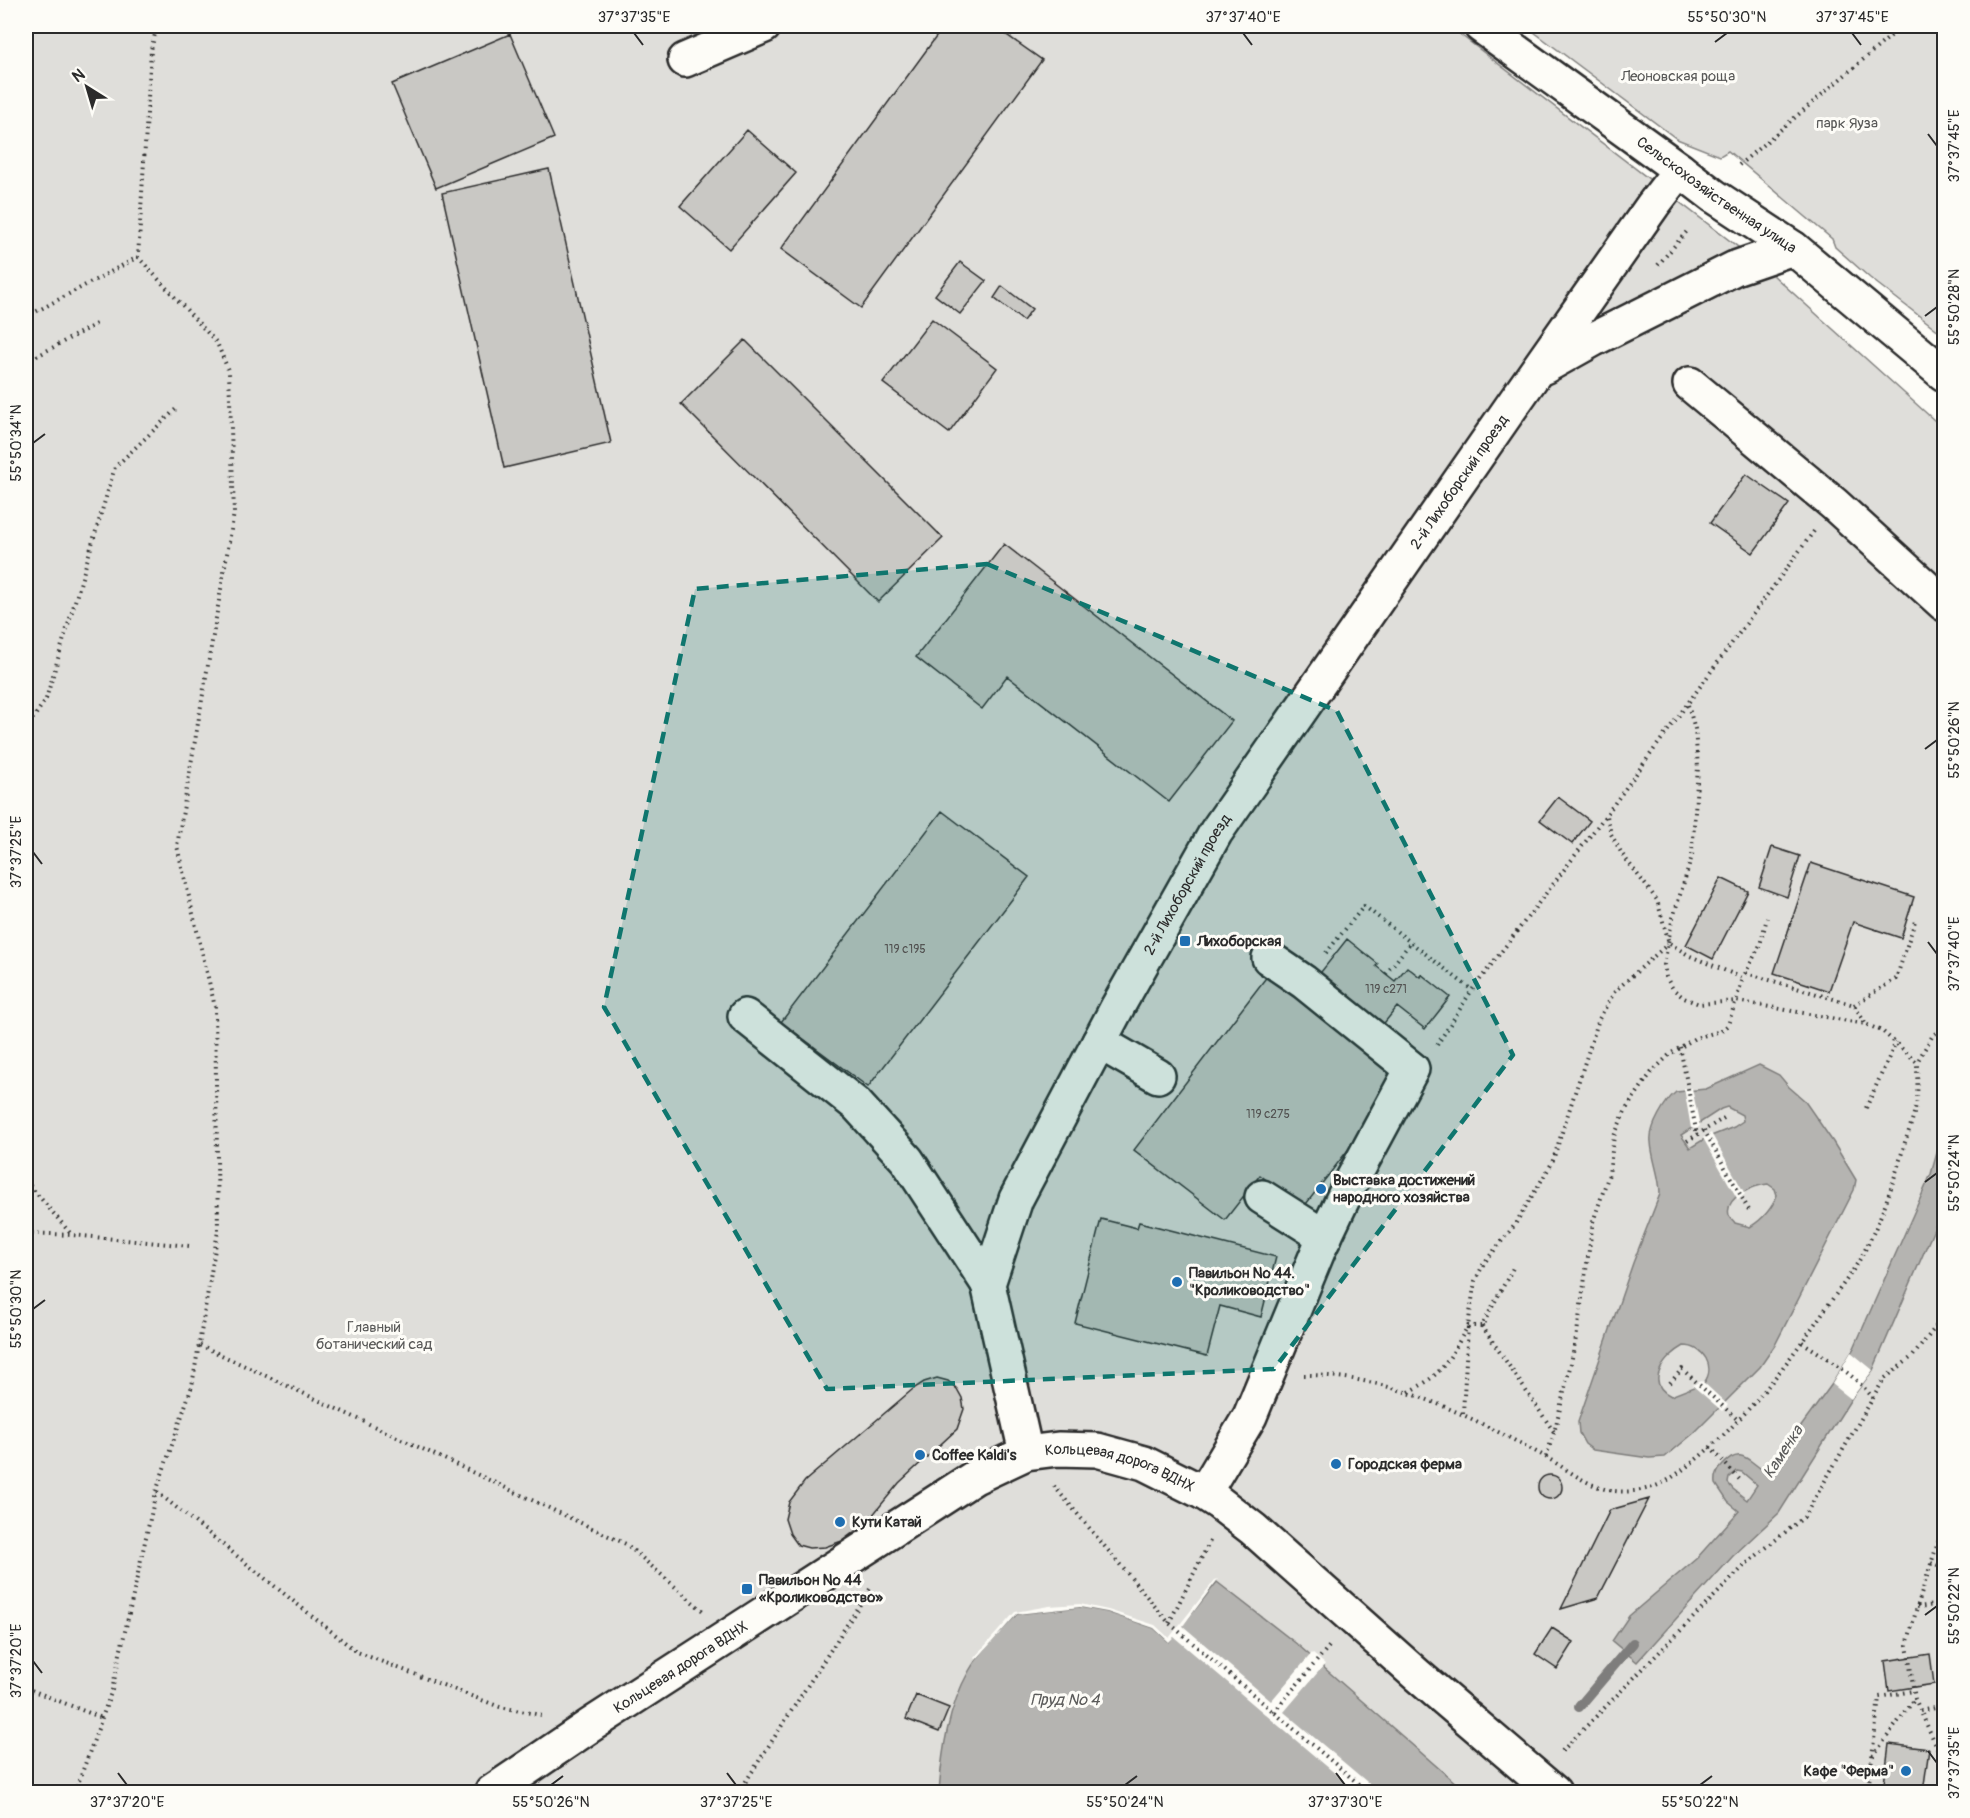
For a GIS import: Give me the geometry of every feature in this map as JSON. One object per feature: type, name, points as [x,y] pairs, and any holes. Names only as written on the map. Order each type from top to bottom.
[{"type":"street","points":[[686,60],[764,26]]},
{"type":"street","name":"Сельскохозяйственная улица","points":[[1481,26],[1714,196],[1793,248],[1944,374]]},
{"type":"street","name":"2-й Лихоборский проезд","points":[[988,1284],[1016,1199],[1099,1042],[1216,832],[1653,205],[1680,170]]},
{"type":"street","name":"2-й Лихоборский проезд","points":[[1537,371],[1594,339],[1734,268],[1793,248]]},
{"type":"street","points":[[1690,384],[1834,504],[1944,604]]},
{"type":"street","points":[[1204,1493],[1250,1416],[1325,1237],[1349,1186],[1412,1069],[1304,982],[1269,958]]},
{"type":"street","points":[[745,1016],[856,1105],[908,1161],[988,1284],[1026,1453]]},
{"type":"street","points":[[1099,1042],[1158,1076]]},
{"type":"street","points":[[1262,1197],[1325,1237]]},
{"type":"street","name":"Кольцевая дорога ВДНХ","points":[[492,1792],[591,1725],[975,1477],[1026,1453],[1058,1449],[1097,1450],[1144,1463],[1218,1502],[1253,1529],[1545,1785]]},
{"type":"path","points":[[75,1792],[112,1690],[156,1492],[192,1386],[218,1231],[215,1007],[177,846],[234,513],[229,372],[217,343],[138,257],[151,50],[157,26]]},
{"type":"path","points":[[1739,165],[1892,35],[1907,26]]},
{"type":"path","points":[[26,317],[138,257]]},
{"type":"path","points":[[26,362],[96,324]]},
{"type":"path","points":[[26,729],[46,699],[116,467],[176,409]]},
{"type":"path","points":[[1434,1050],[1472,990],[1688,705],[1834,504]]},
{"type":"path","points":[[1688,705],[1695,729],[1698,767],[1692,856],[1672,921],[1664,965],[1666,977],[1673,989],[1684,998],[1700,1004],[1736,1001],[1865,1024],[1882,1031],[1917,1062]]},
{"type":"path","points":[[1606,815],[1611,834],[1622,854],[1657,900],[1668,943],[1690,956],[1744,975],[1854,1005],[1865,1024]]},
{"type":"path","points":[[1304,982],[1364,906],[1472,990]]},
{"type":"path","points":[[1546,1457],[1554,1433],[1577,1333],[1593,1221],[1609,1174],[1614,1136],[1626,1109],[1651,1073],[1670,1054],[1695,1038],[1721,1031],[1728,1025],[1744,975],[1760,945],[1767,918]]},
{"type":"path","points":[[1854,1005],[1896,979],[1916,918]]},
{"type":"path","points":[[1386,974],[1411,942]]},
{"type":"path","points":[[1463,1413],[1468,1326],[1476,1281],[1484,1263],[1514,1226],[1552,1163],[1599,1019],[1620,986],[1668,943]]},
{"type":"path","points":[[1799,989],[1802,982]]},
{"type":"path","points":[[1296,1375],[1322,1375],[1365,1381],[1408,1393],[1463,1413],[1546,1457],[1576,1477],[1614,1491],[1645,1490],[1670,1479],[1739,1421],[1802,1342],[1853,1272],[1879,1222],[1896,1175],[1917,1100],[1917,1062],[1933,1035],[1944,1027]]},
{"type":"path","points":[[1866,1108],[1896,1042]]},
{"type":"path","points":[[1680,1047],[1697,1135]]},
{"type":"path","points":[[1687,1141],[1724,1118]]},
{"type":"path","points":[[1704,1130],[1750,1212]]},
{"type":"path","points":[[26,1181],[72,1234]]},
{"type":"path","points":[[26,1233],[72,1234],[190,1246]]},
{"type":"path","points":[[1482,1326],[1514,1266]]},
{"type":"path","points":[[1545,1785],[1746,1564],[1804,1517],[1884,1378],[1913,1356],[1944,1316]]},
{"type":"path","points":[[1468,1326],[1482,1326]]},
{"type":"path","points":[[1408,1393],[1429,1382],[1439,1373],[1468,1326]]},
{"type":"path","points":[[1482,1326],[1554,1433]]},
{"type":"path","points":[[1802,1342],[1841,1367],[1873,1398]]},
{"type":"path","points":[[200,1346],[626,1544],[709,1616]]},
{"type":"path","points":[[1670,1383],[1682,1370],[1739,1421]]},
{"type":"path","points":[[1710,1447],[1740,1480]]},
{"type":"path","points":[[156,1492],[357,1652],[500,1707],[545,1716]]},
{"type":"path","points":[[1083,1520],[1169,1623],[1368,1792]]},
{"type":"path","points":[[1944,1524],[1907,1645],[1915,1699],[1941,1756],[1944,1785]]},
{"type":"path","points":[[1169,1623],[1211,1540]]},
{"type":"path","points":[[1931,1563],[1944,1569]]},
{"type":"path","points":[[738,1792],[874,1583]]},
{"type":"path","points":[[1917,1607],[1944,1604]]},
{"type":"path","points":[[1274,1712],[1327,1648]]},
{"type":"path","points":[[26,1688],[102,1718]]},
{"type":"path","points":[[1868,1792],[1879,1697],[1913,1691]]},
{"type":"path","points":[[1872,1758],[1915,1699]]},
{"type":"path","points":[[1920,1711],[1944,1706]]},
{"type":"highlighted area","points":[[987,564],[1337,711],[1513,1055],[1274,1369],[827,1389],[604,1007],[695,589]]},
{"type":"green space","name":"Выставка достижений народного хозяйства","points":[[26,26],[1449,26],[1763,266],[1944,429],[1944,1792],[26,1792]]},
{"type":"green space","name":"парк Яуза","points":[[1526,26],[1944,26],[1944,335],[1870,278],[1835,247],[1832,239],[1728,151],[1720,156],[1677,139]]},
{"type":"water","points":[[1759,1065],[1779,1075],[1804,1100],[1833,1142],[1856,1180],[1854,1190],[1775,1345],[1760,1367],[1694,1433],[1665,1457],[1649,1458],[1593,1450],[1585,1444],[1579,1433],[1578,1422],[1633,1263],[1660,1194],[1651,1136],[1655,1122],[1676,1092],[1706,1089]],"holes":[[[1727,1107],[1742,1115],[1743,1121],[1690,1148],[1681,1135]],[[1768,1184],[1775,1189],[1777,1195],[1770,1209],[1750,1227],[1735,1223],[1729,1215],[1731,1203],[1742,1193]],[[1684,1346],[1702,1353],[1709,1370],[1704,1383],[1671,1396],[1663,1390],[1658,1377],[1660,1369],[1677,1350]]]},
{"type":"water","points":[[1944,1128],[1944,1206],[1873,1370],[1851,1399],[1779,1513],[1733,1556],[1637,1662],[1612,1641],[1629,1616],[1697,1558],[1739,1511],[1728,1502],[1716,1484],[1716,1476],[1720,1468],[1734,1457],[1740,1456],[1767,1473],[1832,1384],[1854,1348],[1931,1174]],"holes":[[[1737,1471],[1742,1472],[1757,1485],[1747,1500],[1728,1483],[1729,1478]]]},
{"type":"water","name":"Пруд № 4","points":[[1217,1582],[1298,1645],[1466,1792],[939,1792],[947,1730],[962,1685],[979,1656],[1017,1614],[1080,1607],[1107,1612],[1154,1628],[1169,1642]]},
{"type":"pier","points":[[1684,1088],[1692,1088],[1700,1126],[1696,1129],[1691,1128]]},
{"type":"pier","points":[[1711,1133],[1745,1194],[1738,1200],[1703,1138]]},
{"type":"pier","points":[[1851,1352],[1873,1370],[1851,1399],[1832,1384]]},
{"type":"pier","points":[[1702,1381],[1728,1405],[1722,1411],[1692,1385]]},
{"type":"pier","points":[[1218,1579],[1183,1626],[1271,1701],[1312,1653],[1325,1664],[1284,1712],[1379,1792],[1357,1792],[1174,1637],[1169,1642],[1154,1628],[1107,1612],[1080,1607],[1017,1614],[976,1660],[974,1658],[1015,1612],[1049,1606],[1080,1604],[1108,1610],[1155,1625],[1169,1638]]},
{"type":"building","points":[[944,26],[994,26],[1042,60],[861,308],[781,249]]},
{"type":"building","points":[[510,34],[554,138],[436,188],[392,84]]},
{"type":"building","points":[[747,130],[796,173],[729,249],[680,206]]},
{"type":"building","points":[[549,169],[611,443],[504,468],[442,193]]},
{"type":"building","points":[[960,262],[986,281],[960,314],[935,295]]},
{"type":"building","points":[[1002,286],[1032,309],[1023,321],[994,298]]},
{"type":"building","points":[[932,319],[997,368],[949,433],[883,383]]},
{"type":"building","points":[[745,340],[943,538],[878,602],[681,404]]},
{"type":"building","points":[[1746,474],[1789,504],[1753,553],[1710,523]]},
{"type":"building","points":[[1004,544],[1232,721],[1169,802],[1007,676],[982,709],[916,657]]},
{"type":"building","points":[[1558,797],[1590,821],[1572,844],[1540,820]]},
{"type":"building","points":[[942,811],[1029,877],[868,1087],[781,1022]]},
{"type":"building","points":[[1772,847],[1800,856],[1787,897],[1759,887]]},
{"type":"building","points":[[1811,863],[1914,897],[1901,938],[1853,922],[1829,991],[1774,973]]},
{"type":"building","points":[[1721,878],[1748,891],[1713,959],[1686,945]]},
{"type":"building","points":[[1347,939],[1395,981],[1407,967],[1420,977],[1421,974],[1450,997],[1425,1029],[1397,1007],[1381,1027],[1317,977]]},
{"type":"building","points":[[1268,975],[1403,1079],[1303,1208],[1260,1175],[1225,1220],[1134,1150]]},
{"type":"building","name":"Павильон № 44. \"Кролиководство\"","points":[[1101,1219],[1137,1228],[1139,1222],[1276,1257],[1261,1317],[1220,1306],[1207,1356],[1075,1323]]},
{"type":"building","points":[[937,1378],[948,1381],[957,1389],[962,1398],[964,1409],[957,1429],[899,1483],[867,1522],[842,1541],[825,1547],[809,1548],[798,1545],[790,1534],[785,1519],[789,1502],[805,1481],[913,1389]]},
{"type":"building","points":[[1550,1475],[1558,1479],[1562,1487],[1558,1495],[1550,1499],[1542,1495],[1538,1487],[1542,1479]]},
{"type":"building","points":[[1649,1499],[1598,1598],[1561,1609],[1610,1510]]},
{"type":"building","points":[[1552,1628],[1574,1642],[1557,1669],[1535,1654]]},
{"type":"building","points":[[1930,1654],[1934,1684],[1889,1691],[1885,1661]]},
{"type":"building","points":[[916,1695],[949,1708],[939,1732],[906,1719]]},
{"type":"building","name":"Кафе \"Ферма\"","points":[[1889,1744],[1929,1749],[1923,1792],[1883,1792]]},
{"type":"waterway","name":"Каменка","points":[[1579,1707],[1633,1643]]},
{"type":"place","name":"Лихоборская","points":[[1185,941]]},
{"type":"place","name":"Выставка достижений народного хозяйства","points":[[1321,1189]]},
{"type":"place","name":"Павильон № 44. \"Кролиководство\"","points":[[1177,1282]]},
{"type":"place","name":"Coffee Kaldi's","points":[[920,1455]]},
{"type":"place","name":"Городская ферма","points":[[1336,1464]]},
{"type":"place","name":"Кути Катай","points":[[840,1522]]},
{"type":"place","name":"Павильон № 44 «Кролиководство»","points":[[747,1589]]},
{"type":"place","name":"Кафе \"Ферма\"","points":[[1906,1771]]},
{"type":"park label","name":"Леоновская роща","points":[[1678,76]]},
{"type":"park label","name":"Главный ботанический сад","points":[[374,1336]]}]
